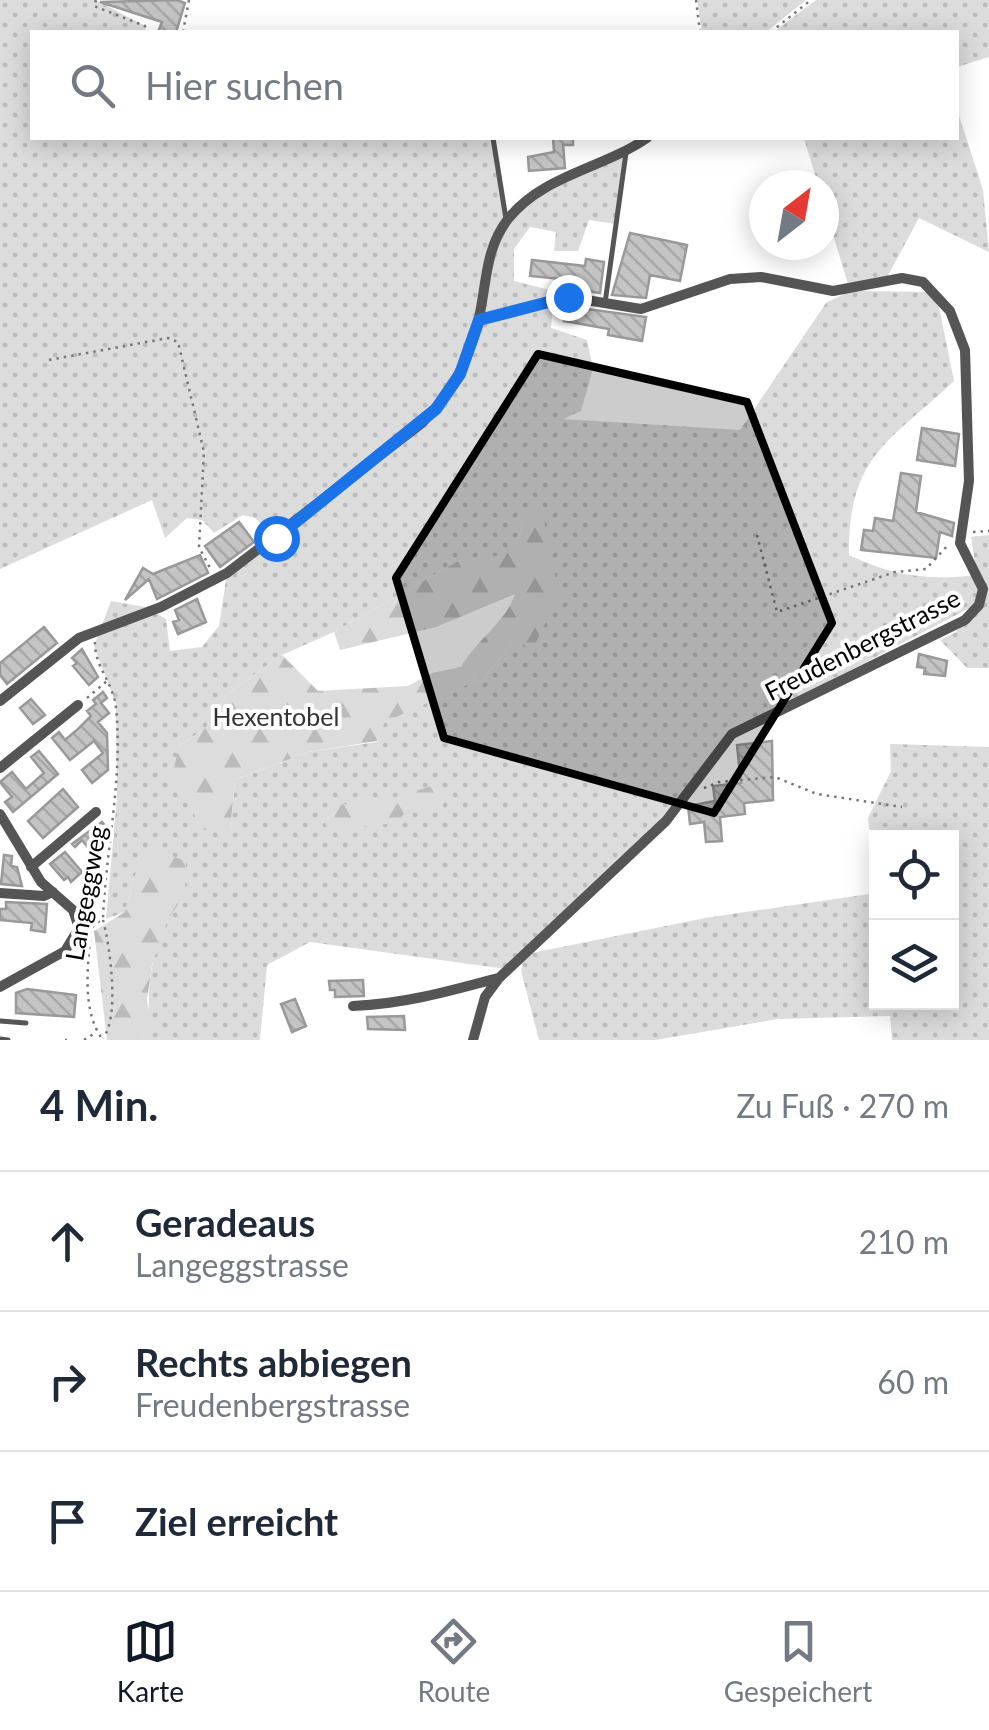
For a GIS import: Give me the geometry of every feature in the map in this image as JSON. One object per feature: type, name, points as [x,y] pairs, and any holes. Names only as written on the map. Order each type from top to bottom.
[{"type":"street","points":[[0,700],[79,638],[222,576],[422,423],[460,374],[479,320],[489,255],[506,222],[549,183],[626,152],[644,140]]},
{"type":"street","points":[[479,320],[568,297],[641,309],[718,281],[752,277],[828,291],[859,290],[902,278],[930,287],[956,322],[967,366],[969,496],[960,544]]},
{"type":"street","name":"Freudenbergstrasse","points":[[473,1040],[485,996],[499,978],[654,833],[689,794],[719,748],[738,730],[971,616],[981,602],[982,584],[960,544]]},
{"type":"street","points":[[0,768],[78,705]]},
{"type":"street","points":[[31,867],[96,812]]},
{"type":"street","points":[[0,814],[31,867],[78,918],[74,943],[0,987]]},
{"type":"street","points":[[0,893],[44,896],[53,892]]},
{"type":"street","points":[[354,1006],[408,1004],[456,986],[499,978]]},
{"type":"lane","points":[[493,140],[506,222]]},
{"type":"lane","points":[[605,303],[626,152]]},
{"type":"lane","points":[[0,1021],[26,1023]]},
{"type":"lane","points":[[0,1039],[8,1040]]},
{"type":"path","points":[[96,0],[94,6],[145,26],[146,30]]},
{"type":"path","points":[[183,30],[189,0]]},
{"type":"path","points":[[696,0],[700,30]]},
{"type":"path","points":[[774,30],[812,0]]},
{"type":"path","points":[[49,360],[168,338],[178,342],[204,452],[199,547],[222,576]]},
{"type":"path","points":[[962,531],[989,531]]},
{"type":"path","points":[[757,536],[778,612],[895,572],[926,570],[950,542],[960,544]]},
{"type":"path","name":"Langeggweg","points":[[96,1032],[89,1014],[89,948],[92,928],[103,918],[117,804],[116,712],[96,656],[98,630]]},
{"type":"path","points":[[78,705],[107,681]]},
{"type":"path","points":[[689,794],[719,782],[776,777],[818,794],[902,807]]},
{"type":"path","points":[[96,812],[104,814],[117,804]]},
{"type":"path","points":[[84,1040],[96,1032],[104,1039],[112,1019],[111,952],[103,918]]},
{"type":"highlighted area","points":[[538,354],[747,402],[832,623],[714,813],[444,738],[396,578]]},
{"type":"green space","points":[[0,0],[96,0],[145,26],[146,30],[30,30],[30,140],[491,140],[506,220],[527,198],[626,153],[616,224],[589,220],[578,251],[554,251],[556,232],[530,227],[514,249],[514,281],[554,291],[551,328],[587,340],[593,368],[581,411],[563,419],[740,430],[826,303],[850,291],[839,255],[839,170],[814,170],[805,140],[959,140],[959,115],[983,190],[989,252],[919,218],[884,283],[856,291],[936,292],[954,381],[892,437],[864,473],[851,522],[849,555],[912,575],[977,575],[971,537],[989,535],[989,668],[967,668],[940,640],[956,632],[979,603],[738,729],[684,801],[527,954],[705,918],[869,894],[869,1010],[959,1010],[959,830],[869,830],[868,818],[891,771],[890,744],[989,747],[989,1040],[892,1040],[890,1016],[778,1019],[655,1040],[539,1040],[521,971],[524,957],[506,969],[310,942],[267,965],[260,1040],[141,1040],[147,1023],[153,961],[168,919],[133,879],[125,912],[106,919],[117,797],[116,704],[94,646],[111,601],[145,607],[166,619],[170,651],[202,647],[219,626],[227,573],[275,538],[255,518],[243,515],[214,533],[202,520],[187,518],[165,538],[152,500],[0,569]],"holes":[[[541,508],[516,639],[484,677],[384,722],[377,742],[308,752],[235,780],[230,831],[179,746],[206,728],[227,694],[282,655],[334,632],[460,560],[496,557],[518,542],[522,523]]]},
{"type":"green space","points":[[697,0],[806,0],[768,30],[702,30]]},
{"type":"green space","points":[[816,0],[989,0],[989,57],[959,66],[959,30],[777,30]]},
{"type":"green space","name":"Hexentobel","points":[[541,507],[559,593],[532,651],[516,639],[484,677],[385,722],[377,741],[308,752],[235,780],[230,831],[203,830],[172,777],[179,746],[206,728],[227,694],[282,655],[318,691],[408,686],[432,673],[461,667],[505,613],[515,594],[436,627],[340,650],[334,632],[460,560],[496,556],[518,542],[522,523]]},
{"type":"green space","points":[[434,785],[444,792],[443,805],[404,814],[395,823],[328,831],[324,819],[329,806],[389,800]]},
{"type":"green space","points":[[149,848],[186,861],[185,894],[168,919],[152,965],[147,1000],[150,1021],[141,1040],[107,1040],[94,931],[125,912],[133,879]]},
{"type":"building","points":[[100,2],[185,3],[177,30],[159,30],[162,22]]},
{"type":"building","points":[[553,140],[573,140],[573,145],[563,145],[565,168],[529,171],[528,157],[554,152]]},
{"type":"building","points":[[630,233],[687,245],[680,281],[650,275],[646,298],[612,295]]},
{"type":"building","points":[[586,259],[604,262],[600,293],[580,290],[581,281],[530,276],[532,260],[585,266]]},
{"type":"building","points":[[566,306],[646,317],[642,341],[608,335],[609,329],[564,321]]},
{"type":"building","points":[[922,428],[959,434],[955,466],[917,460]]},
{"type":"building","points":[[901,473],[921,476],[916,512],[954,523],[952,536],[940,532],[936,558],[861,550],[864,530],[873,531],[875,518],[893,521]]},
{"type":"building","points":[[239,522],[254,542],[220,567],[205,546]]},
{"type":"building","points":[[200,555],[208,573],[157,599],[149,579],[125,600],[143,568],[153,574]]},
{"type":"building","points":[[197,599],[206,622],[178,634],[173,622],[179,620],[175,610]]},
{"type":"building","points":[[44,627],[57,643],[7,684],[0,675],[0,663]]},
{"type":"building","points":[[82,649],[98,677],[89,685],[73,666],[77,663],[72,658]]},
{"type":"building","points":[[919,654],[947,661],[945,676],[924,674],[925,668],[917,667]]},
{"type":"building","points":[[103,692],[107,698],[101,703],[109,713],[98,722],[107,733],[108,770],[92,783],[82,770],[103,753],[94,741],[70,760],[52,738],[59,732],[65,740],[78,729],[91,716],[87,711],[96,704],[93,700]]},
{"type":"building","points":[[31,699],[45,715],[33,724],[20,708]]},
{"type":"building","points":[[772,741],[773,800],[744,803],[745,814],[720,817],[722,841],[706,842],[704,822],[690,824],[688,806],[715,801],[713,786],[741,783],[737,745]]},
{"type":"building","points":[[39,751],[58,774],[13,812],[5,802],[12,797],[0,782],[12,772],[26,789],[44,773],[31,757]]},
{"type":"building","points":[[63,789],[78,807],[43,838],[28,821]]},
{"type":"building","points":[[102,822],[107,828],[100,833],[104,838],[90,850],[82,840],[75,847],[72,844]]},
{"type":"building","points":[[65,852],[82,872],[71,882],[68,877],[64,880],[50,864]]},
{"type":"building","points":[[4,855],[12,856],[11,866],[17,867],[22,886],[1,884]]},
{"type":"building","points":[[6,902],[47,904],[45,932],[31,930],[32,923],[0,920],[0,909],[6,909]]},
{"type":"building","points":[[363,980],[364,996],[335,997],[335,990],[330,990],[329,981]]},
{"type":"building","points":[[27,989],[76,995],[74,1017],[16,1013],[16,993]]},
{"type":"building","points":[[295,999],[306,1026],[292,1032],[281,1004]]},
{"type":"building","points":[[404,1016],[405,1030],[368,1029],[367,1017]]},
{"type":"route","points":[[276,538],[436,409],[460,374],[479,320],[568,297]]}]
